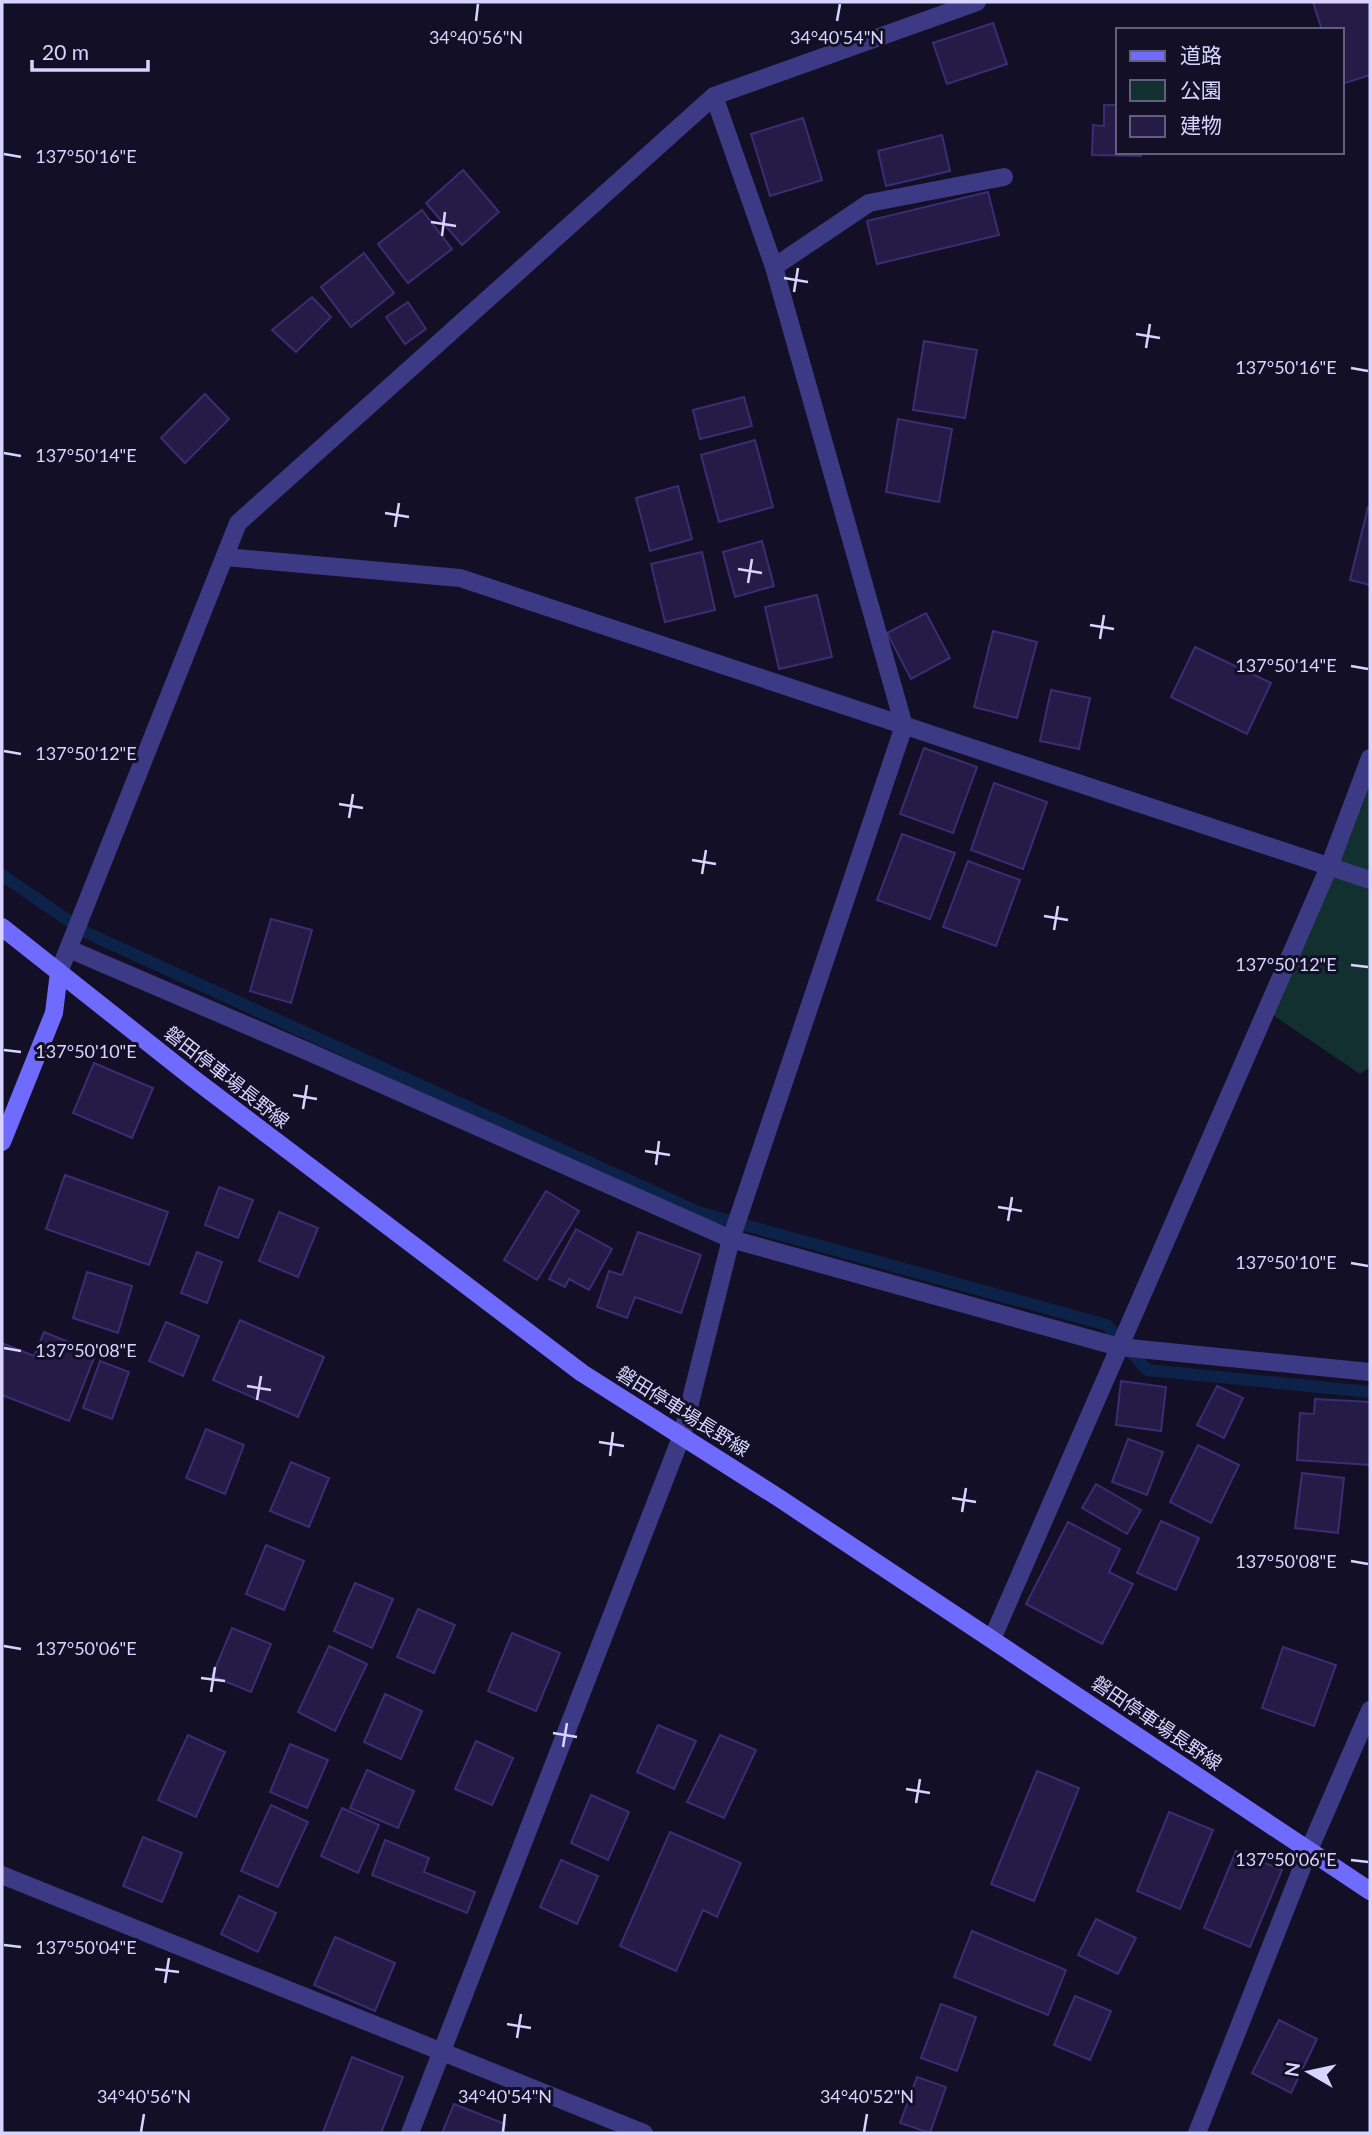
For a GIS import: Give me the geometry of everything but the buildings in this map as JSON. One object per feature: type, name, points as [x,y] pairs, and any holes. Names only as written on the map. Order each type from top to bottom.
[{"type":"main road","name":"磐田停車場長野線","points":[[2,926],[194,1079],[571,1364],[992,1639],[1370,1891]]},
{"type":"main road","points":[[2,1142],[54,1013],[59,972]]},
{"type":"street","points":[[59,972],[238,523],[714,96],[977,2]]},
{"type":"street","points":[[410,2133],[682,1435],[731,1240],[904,726],[774,267],[714,96]]},
{"type":"street","points":[[774,267],[869,203],[1004,177]]},
{"type":"street","points":[[225,557],[460,578],[1370,880]]},
{"type":"street","points":[[992,1639],[1329,867],[1370,758]]},
{"type":"street","points":[[69,949],[309,1052],[731,1240],[1119,1347],[1370,1372]]},
{"type":"street","points":[[1197,2133],[1309,1850],[1370,1710]]},
{"type":"street","points":[[2,1875],[644,2133]]},
{"type":"green space","points":[[1370,758],[1370,1067],[1360,1074],[1267,1011]]},
{"type":"waterway","points":[[2,875],[85,932],[698,1212],[1107,1325],[1147,1370],[1370,1392]]}]
